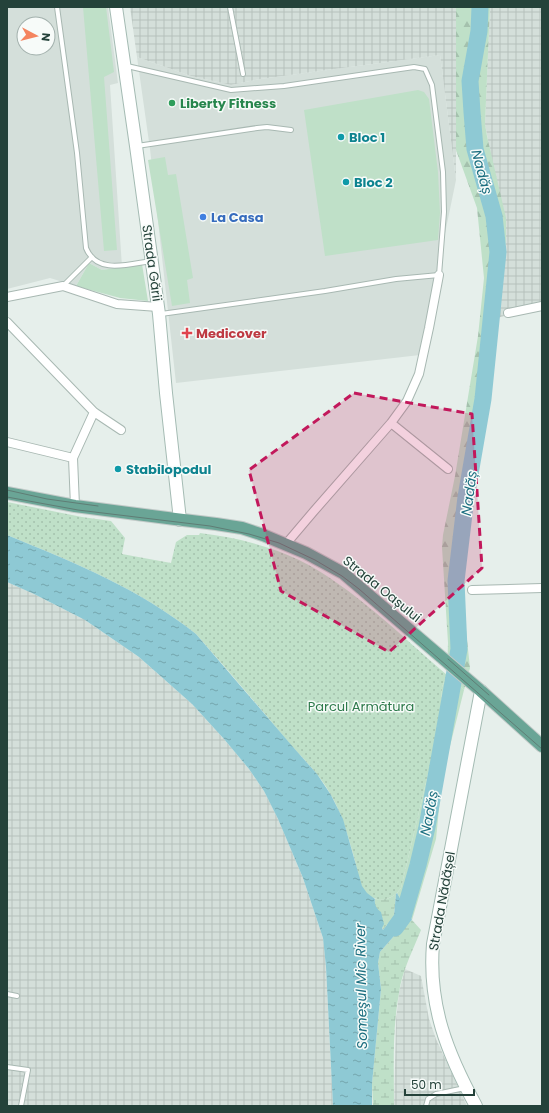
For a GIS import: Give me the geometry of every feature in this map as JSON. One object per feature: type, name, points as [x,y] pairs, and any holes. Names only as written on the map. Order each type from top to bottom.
[{"type":"main road","name":"Strada Oașului","points":[[7,493],[75,506],[180,518],[242,528],[306,553],[343,573],[478,688],[542,746]]},
{"type":"street","name":"Strada Gării","points":[[116,7],[152,261],[180,518]]},
{"type":"street","points":[[286,544],[391,423],[407,401],[419,374],[439,275]]},
{"type":"street","points":[[7,297],[63,286],[117,304],[158,310]]},
{"type":"street","points":[[508,313],[542,306]]},
{"type":"street","points":[[7,322],[94,412],[121,430]]},
{"type":"street","points":[[75,506],[73,458],[94,412]]},
{"type":"street","points":[[391,423],[448,470]]},
{"type":"street","points":[[7,442],[73,458]]},
{"type":"street","points":[[472,590],[542,588]]},
{"type":"street","name":"Strada Nădășel","points":[[476,1106],[445,1039],[432,986],[431,965],[433,944],[478,688]]},
{"type":"lane","points":[[57,7],[77,153],[85,244],[88,252],[97,262],[115,266],[152,261]]},
{"type":"lane","points":[[230,7],[243,74]]},
{"type":"lane","points":[[124,65],[232,90],[284,86],[414,67],[425,69],[432,85],[443,172],[444,212],[439,275],[396,279],[325,291],[158,310]]},
{"type":"lane","points":[[136,146],[257,128],[267,127],[291,130]]},
{"type":"lane","points":[[63,286],[92,257]]},
{"type":"lane","points":[[7,994],[17,996]]},
{"type":"lane","points":[[7,1067],[28,1070],[21,1106]]},
{"type":"lane","points":[[426,1106],[428,1099],[436,1094],[466,1087]]},
{"type":"highlighted area","points":[[354,393],[472,414],[482,568],[389,652],[281,591],[249,470]]},
{"type":"shaded area","points":[[7,7],[108,7],[118,83],[110,85],[122,267],[102,270],[89,263],[76,286],[50,278],[7,289]]},
{"type":"shaded area","points":[[130,7],[456,7],[456,180],[440,55],[260,79],[231,85],[191,76],[137,57]]},
{"type":"shaded area","points":[[490,7],[542,7],[542,306],[497,318],[506,239],[485,124]]},
{"type":"shaded area","points":[[440,55],[456,180],[420,355],[176,383],[150,149],[137,57],[191,76],[231,85],[260,79]]},
{"type":"shaded area","points":[[7,582],[85,620],[139,657],[192,704],[249,769],[264,791],[278,819],[303,878],[323,938],[326,967],[333,1106],[7,1106]]},
{"type":"shaded area","points":[[405,969],[421,976],[429,1019],[436,1039],[467,1106],[394,1106],[396,1021],[399,992]]},
{"type":"green space","points":[[83,7],[106,7],[114,72],[104,77],[117,250],[104,251]]},
{"type":"green space","points":[[456,7],[490,7],[485,124],[506,218],[506,239],[481,442],[460,573],[470,668],[464,690],[447,675],[448,643],[442,547],[478,336],[484,278],[477,208],[456,150]]},
{"type":"green space","points":[[418,90],[424,92],[429,99],[438,172],[440,213],[438,240],[325,256],[304,110]]},
{"type":"green space","points":[[165,157],[168,175],[176,174],[193,278],[187,280],[190,303],[172,306],[148,160]]},
{"type":"green space","points":[[89,263],[102,270],[142,264],[148,301],[120,298],[76,286]]},
{"type":"green space","name":"Parcul Armătura","points":[[7,502],[82,517],[111,521],[125,538],[122,554],[171,563],[176,542],[187,535],[199,535],[200,533],[250,542],[275,550],[299,560],[338,584],[376,613],[447,675],[442,687],[440,723],[401,888],[393,896],[379,899],[370,896],[365,892],[360,880],[342,817],[321,779],[196,634],[152,603],[129,590],[81,566],[7,535]]},
{"type":"green space","points":[[447,675],[464,690],[447,758],[440,799],[436,839],[412,920],[397,893],[401,888],[440,723],[442,687]]},
{"type":"green space","points":[[396,894],[394,916],[383,930],[375,905],[375,899],[386,899]]},
{"type":"green space","points":[[412,920],[421,930],[400,985],[395,1021],[394,1106],[373,1106],[372,1084],[381,989],[378,963],[380,952],[401,928]]},
{"type":"water","name":"Someşul Mic River","points":[[7,535],[81,566],[129,590],[152,603],[196,634],[317,774],[331,795],[343,819],[362,886],[367,893],[375,899],[376,907],[381,912],[384,924],[382,928],[383,930],[394,916],[397,893],[412,920],[401,928],[380,952],[378,963],[381,989],[372,1084],[372,1106],[333,1106],[326,967],[323,938],[303,878],[278,819],[264,791],[249,769],[192,704],[139,657],[85,620],[7,582]]},
{"type":"waterway","name":"Nadăș","points":[[395,928],[403,917],[427,827],[459,649],[456,581],[466,497],[483,399],[498,252],[494,216],[475,149],[472,112],[470,81],[479,31],[480,7]]},
{"type":"tram line","points":[[7,490],[47,499],[98,506]]},
{"type":"tram line","points":[[7,497],[78,510],[210,526],[249,534],[279,543],[315,560],[342,576],[359,589],[542,749]]},
{"type":"tram line","points":[[448,659],[489,695]]},
{"type":"place","name":"Liberty Fitness","points":[[172,103]]},
{"type":"place","name":"Bloc 1","points":[[341,137]]},
{"type":"place","name":"Bloc 2","points":[[346,182]]},
{"type":"place","name":"La Casa","points":[[203,217]]},
{"type":"place","name":"Medicover","points":[[187,333]]},
{"type":"place","name":"Stabilopodul","points":[[118,469]]}]
